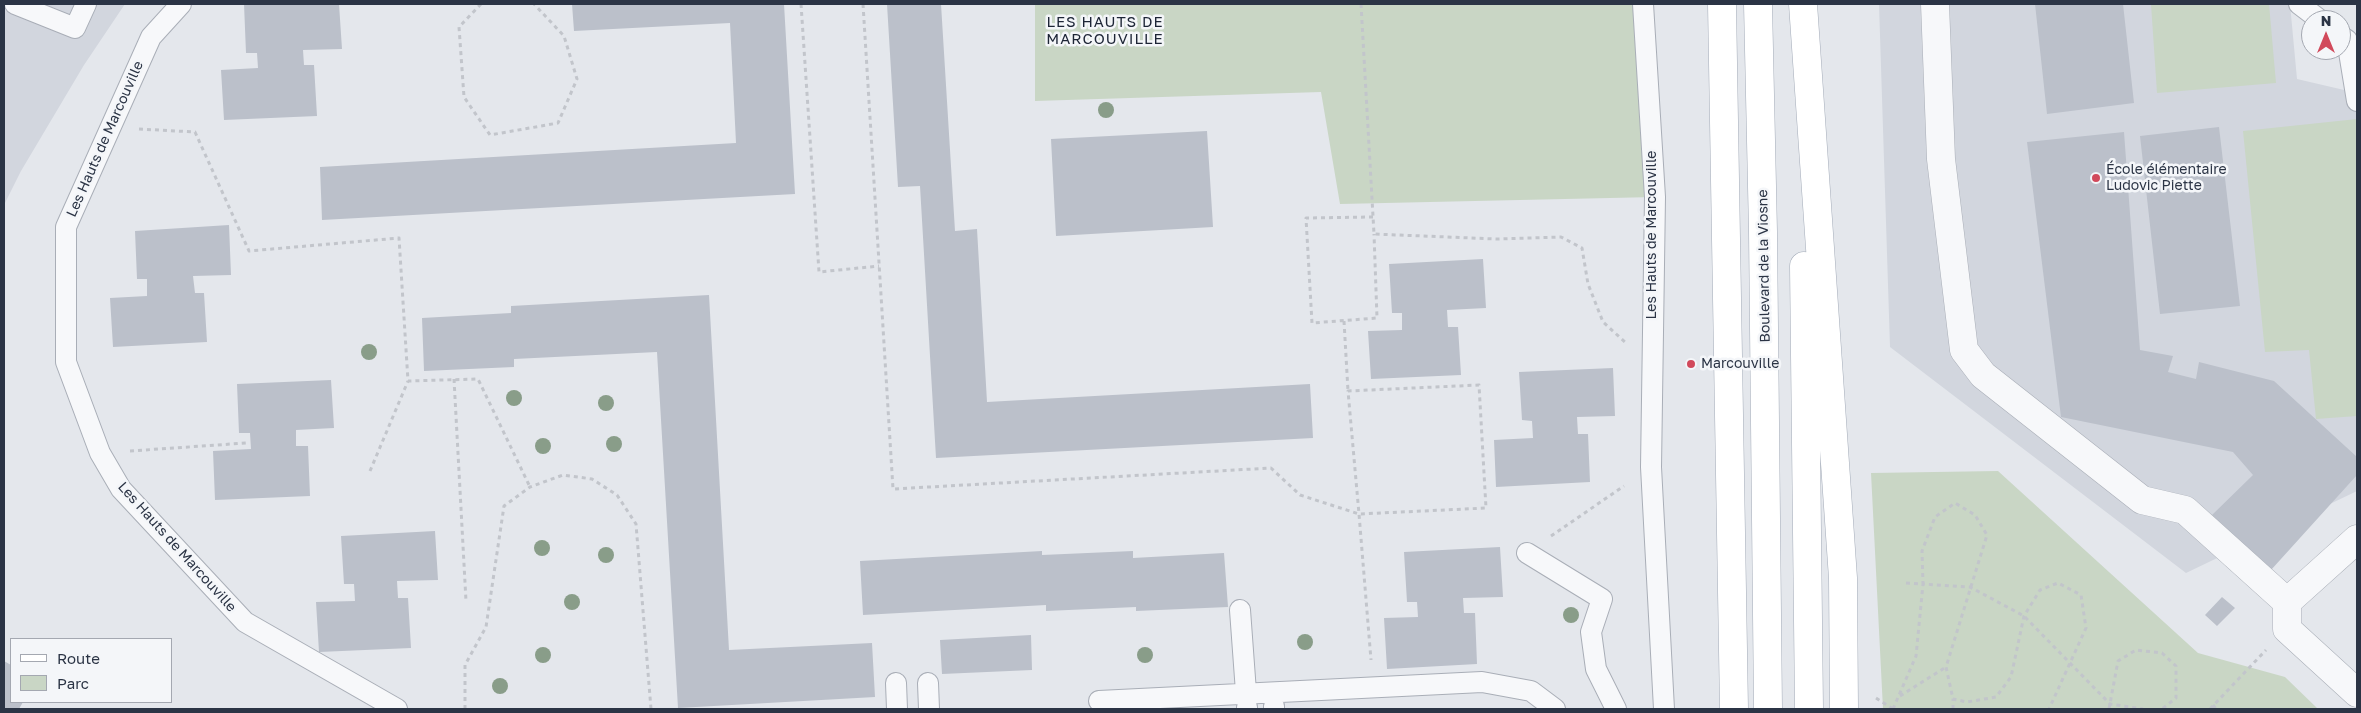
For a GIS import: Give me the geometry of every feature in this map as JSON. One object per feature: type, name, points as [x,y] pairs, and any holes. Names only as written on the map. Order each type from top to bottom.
[{"type":"main road","points":[[1722,4],[1734,709]]},
{"type":"main road","name":"Boulevard de la Viosne","points":[[1758,4],[1764,252],[1768,709]]},
{"type":"main road","points":[[1799,4],[1808,504],[1809,709]]},
{"type":"main road","points":[[1803,4],[1842,578],[1844,709]]},
{"type":"street","points":[[1935,4],[1941,159],[1964,350],[1983,376],[2142,500],[2185,510],[2287,615],[2357,693]]},
{"type":"street","points":[[2287,615],[2357,539]]},
{"type":"lane","points":[[15,4],[75,28],[86,4]]},
{"type":"lane","name":"Les Hauts de Marcouville","points":[[181,4],[151,37],[66,227],[66,362],[100,453],[121,489],[245,622],[397,709]]},
{"type":"lane","name":"Les Hauts de Marcouville","points":[[1643,4],[1655,197],[1651,467],[1664,709]]},
{"type":"lane","points":[[2350,60],[2357,101]]},
{"type":"lane","points":[[1527,553],[1602,599],[1591,632],[1596,669],[1616,709]]},
{"type":"lane","points":[[1240,610],[1247,703]]},
{"type":"lane","points":[[1099,701],[1247,703],[1373,687],[1482,682],[1531,691],[1555,709]]},
{"type":"lane","points":[[896,683],[897,709]]},
{"type":"lane","points":[[928,683],[929,709]]},
{"type":"path","points":[[481,4],[459,27],[463,88],[464,97],[490,135],[558,123],[577,79],[564,36],[534,4]]},
{"type":"path","points":[[801,4],[819,272],[879,266]]},
{"type":"path","points":[[863,4],[893,489],[1272,468],[1300,495],[1359,514],[1486,508],[1479,385],[1348,391]]},
{"type":"path","points":[[1361,4],[1374,234],[1377,318],[1312,323],[1306,218],[1373,217]]},
{"type":"path","points":[[110,128],[195,132],[249,251],[399,238],[408,380],[370,471]]},
{"type":"path","points":[[1374,234],[1496,239],[1561,237],[1582,248],[1588,284],[1603,322],[1629,346],[1652,361]]},
{"type":"path","points":[[1344,321],[1348,391],[1373,687]]},
{"type":"path","points":[[454,379],[466,601]]},
{"type":"path","points":[[408,380],[478,379],[530,487]]},
{"type":"path","points":[[100,453],[246,443]]},
{"type":"path","points":[[1527,553],[1651,467]]},
{"type":"path","points":[[465,709],[465,665],[486,627],[504,506],[530,487],[563,475],[592,479],[617,495],[636,524],[651,709]]},
{"type":"path","points":[[1894,709],[1916,656],[1923,584],[1922,551],[1935,516],[1955,503],[1975,515],[1988,535],[1970,586],[1946,667],[1953,699],[1953,709]]},
{"type":"path","points":[[1906,583],[1970,586],[2024,616],[2110,704],[2143,709]]},
{"type":"path","points":[[1953,699],[1967,702],[1996,697],[2011,677],[2024,616],[2040,590],[2058,583],[2081,596],[2086,628],[2049,709]]},
{"type":"path","points":[[2210,709],[2287,615]]},
{"type":"path","points":[[2109,709],[2118,661],[2136,650],[2162,653],[2176,666],[2176,698],[2162,709]]},
{"type":"path","points":[[1900,696],[1946,667]]},
{"type":"path","points":[[2213,705],[2216,709]]},
{"type":"shaded area","points":[[4,4],[125,4],[84,65],[21,171],[4,205]]},
{"type":"shaded area","points":[[1879,4],[2290,4],[2297,79],[2357,93],[2357,491],[2186,573],[1890,347]]},
{"type":"green space","points":[[1035,4],[1643,4],[1655,197],[1340,204],[1321,92],[1035,101]]},
{"type":"green space","points":[[2151,4],[2269,4],[2276,83],[2157,93]]},
{"type":"green space","points":[[2357,119],[2357,416],[2316,419],[2309,350],[2265,352],[2243,131]]},
{"type":"green space","points":[[1998,471],[2198,653],[2285,677],[2318,709],[1883,709],[1871,473]]},
{"type":"building","points":[[244,4],[339,4],[342,49],[303,50],[304,65],[314,65],[317,116],[224,120],[221,70],[258,68],[257,53],[246,53]]},
{"type":"building","points":[[572,4],[784,4],[795,194],[322,220],[320,167],[736,143],[730,23],[574,31]]},
{"type":"building","points":[[887,4],[941,4],[955,231],[977,229],[987,402],[1310,384],[1313,438],[936,458],[920,186],[898,187]]},
{"type":"building","points":[[2035,4],[2123,4],[2134,103],[2047,114]]},
{"type":"building","points":[[2219,127],[2240,306],[2160,314],[2140,136]]},
{"type":"building","points":[[1207,131],[1213,227],[1056,236],[1051,139]]},
{"type":"building","points":[[2124,132],[2140,350],[2173,356],[2168,372],[2196,379],[2199,362],[2274,381],[2357,457],[2357,475],[2271,570],[2212,515],[2253,475],[2233,452],[2061,417],[2027,142]]},
{"type":"building","points":[[229,225],[231,275],[193,276],[195,293],[204,293],[207,342],[113,347],[110,298],[147,296],[147,279],[137,279],[135,231]]},
{"type":"building","points":[[1483,259],[1486,308],[1447,310],[1448,327],[1458,327],[1461,375],[1371,379],[1368,331],[1402,330],[1402,313],[1392,313],[1389,264]]},
{"type":"building","points":[[709,295],[729,650],[872,643],[875,697],[678,708],[657,352],[514,359],[514,367],[424,371],[422,318],[511,313],[511,306]]},
{"type":"building","points":[[1613,368],[1615,416],[1577,417],[1578,434],[1588,434],[1590,482],[1496,487],[1494,440],[1533,438],[1532,421],[1522,420],[1519,372]]},
{"type":"building","points":[[331,380],[334,428],[296,430],[296,446],[308,446],[310,496],[215,500],[213,451],[251,449],[250,433],[239,433],[237,384]]},
{"type":"building","points":[[435,531],[438,580],[397,581],[398,598],[408,598],[411,648],[319,652],[316,602],[355,601],[354,584],[344,584],[341,536]]},
{"type":"building","points":[[1500,547],[1503,597],[1463,598],[1464,613],[1475,613],[1477,664],[1387,669],[1384,618],[1418,617],[1417,602],[1407,602],[1404,552]]},
{"type":"building","points":[[1042,551],[1042,555],[1133,551],[1133,558],[1224,553],[1228,607],[1136,611],[1136,607],[1046,611],[1046,605],[863,615],[860,561]]},
{"type":"building","points":[[2222,597],[2235,608],[2217,626],[2205,615]]},
{"type":"building","points":[[1031,635],[1032,670],[942,674],[940,640]]},
{"type":"building","points":[[4,661],[10,664],[10,703],[22,703],[19,709],[4,709]]},
{"type":"place","name":"École élémentaire Ludovic Piette","points":[[2096,178]]},
{"type":"place","name":"Marcouville","points":[[1691,364]]},
{"type":"district","name":"LES HAUTS DE MARCOUVILLE","points":[[1105,30]]}]
